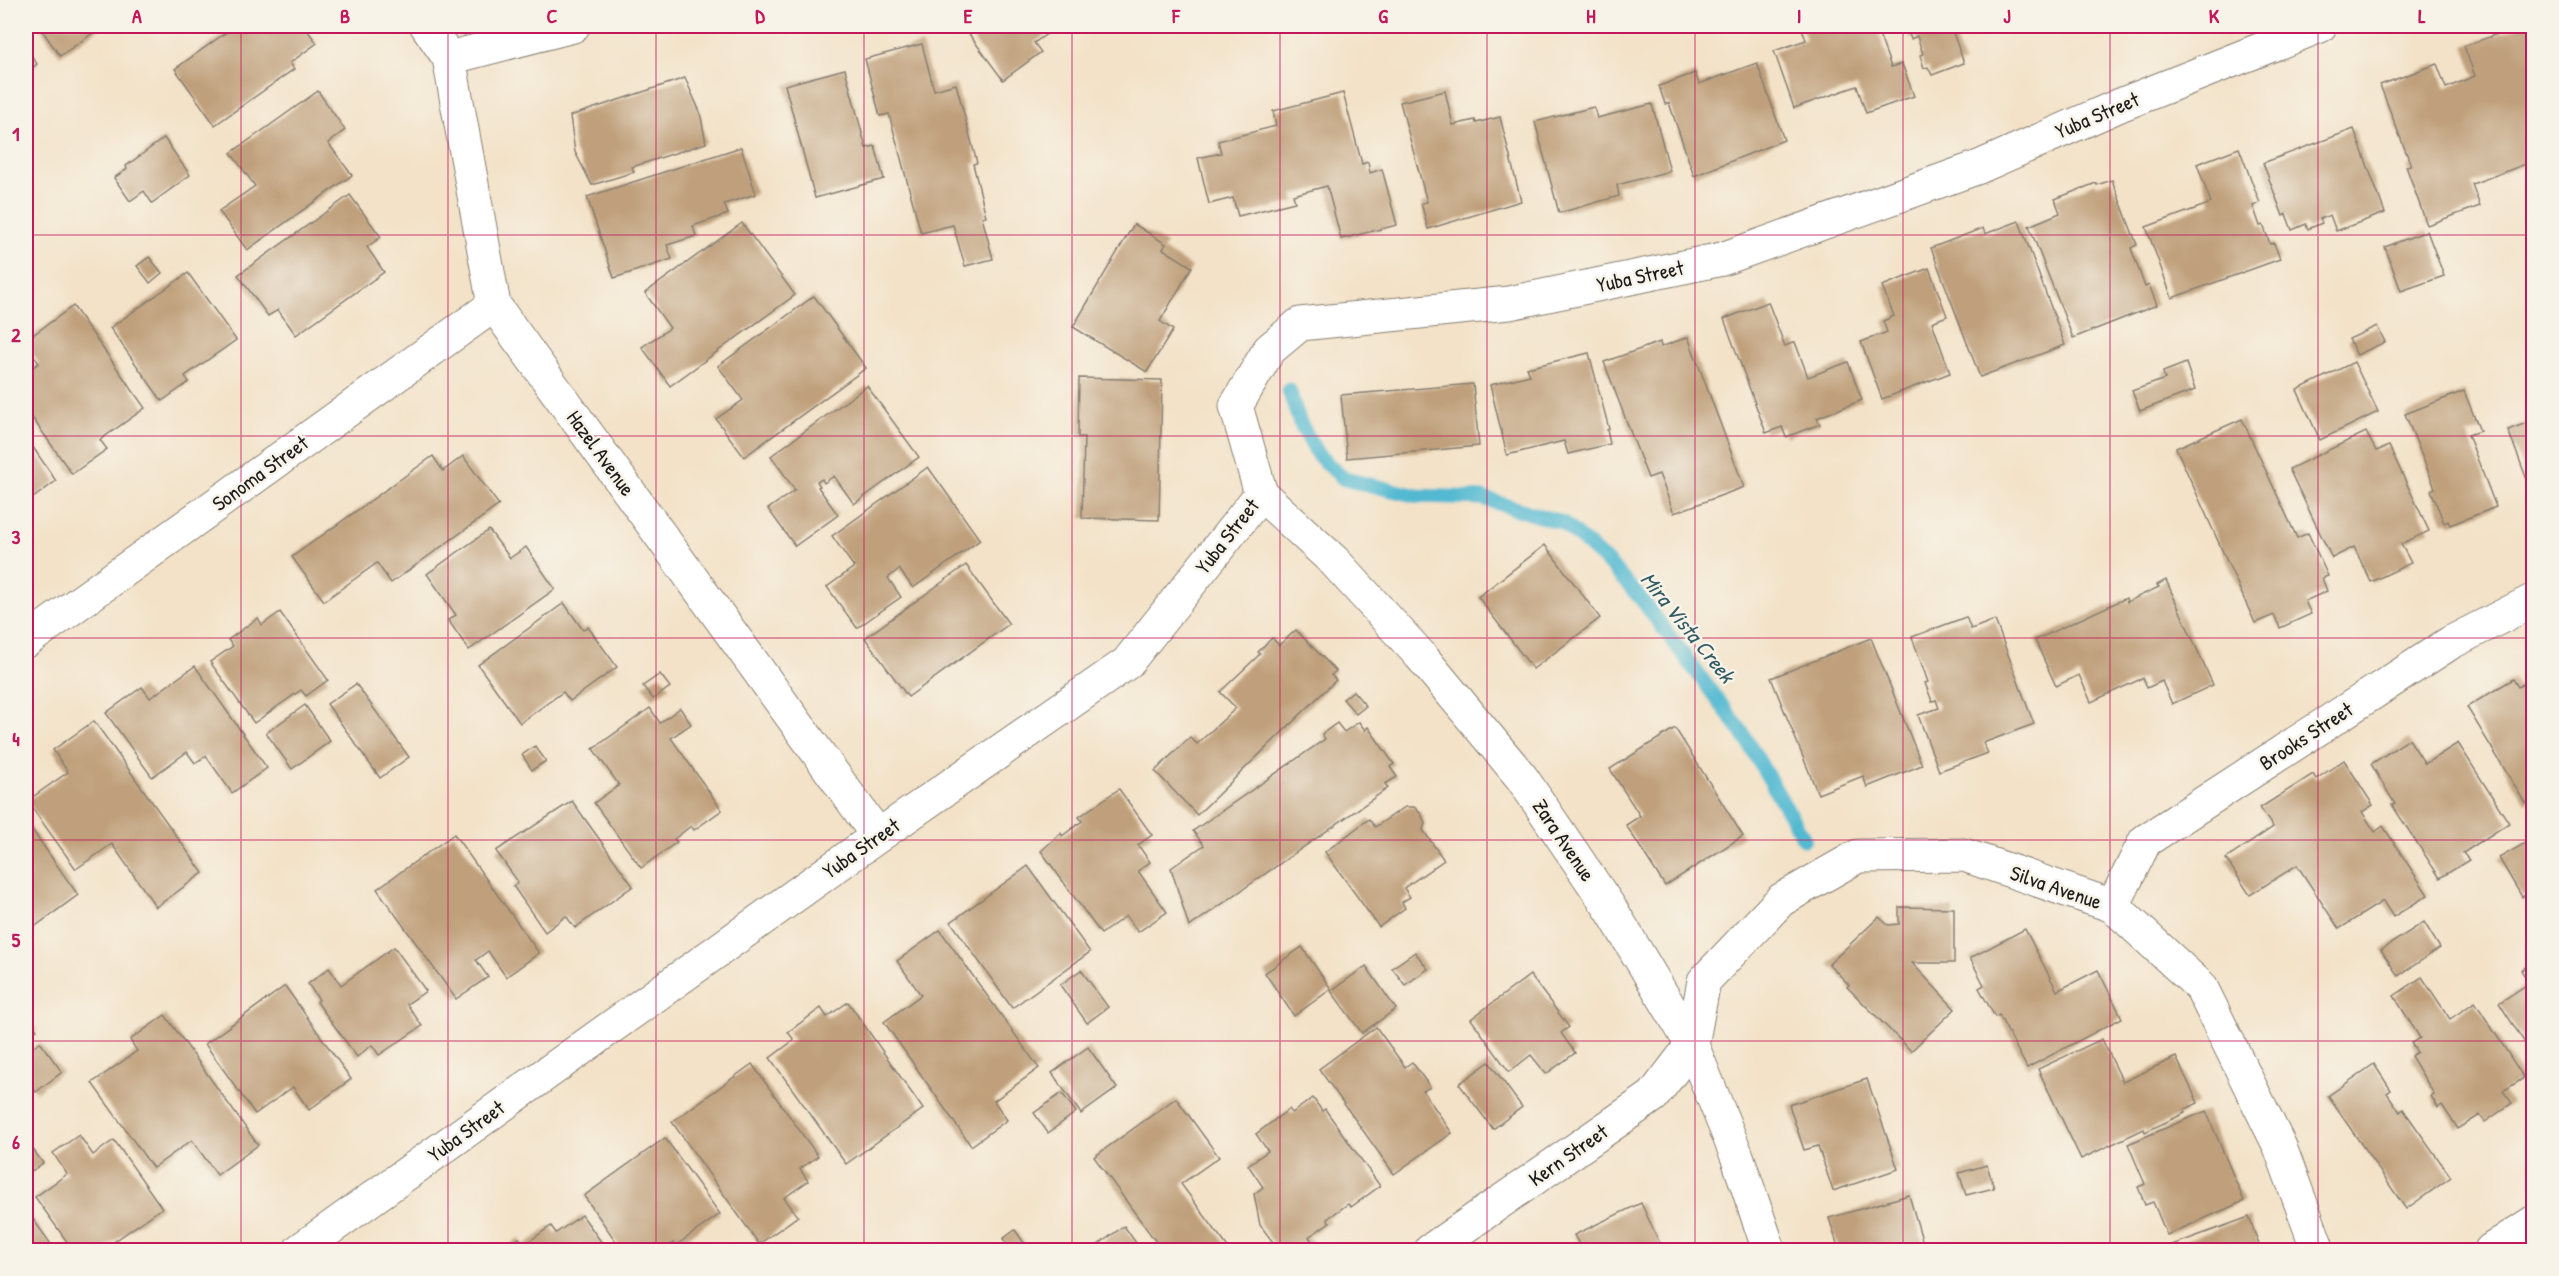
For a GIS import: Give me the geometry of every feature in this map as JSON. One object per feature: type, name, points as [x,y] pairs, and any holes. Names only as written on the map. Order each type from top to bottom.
[{"type":"street","name":"Hazel Avenue","points":[[427,26],[450,58],[494,305],[878,836]]},
{"type":"street","points":[[450,58],[573,26]]},
{"type":"street","name":"Yuba Street","points":[[300,1251],[878,836],[1127,663],[1261,494],[1236,406],[1269,350],[1300,324],[1509,303],[1722,259],[1979,166],[2120,105],[2320,26]]},
{"type":"street","name":"Sonoma Street","points":[[26,641],[494,305]]},
{"type":"street","name":"Zara Avenue","points":[[1261,494],[1334,561],[1420,655],[1522,778],[1612,911],[1692,1045],[1737,1156],[1769,1251]]},
{"type":"street","name":"Brooks Street","points":[[2113,906],[2145,842],[2450,643],[2534,600]]},
{"type":"street","name":"Silva Avenue","points":[[1692,1045],[1704,981],[1781,900],[1858,856],[1964,855],[2113,906],[2201,987],[2280,1147],[2318,1251]]},
{"type":"street","name":"Kern Street","points":[[1431,1251],[1653,1096],[1692,1045]]},
{"type":"street","points":[[2491,1251],[2534,1222]]},
{"type":"building","points":[[39,26],[103,26],[60,56]]},
{"type":"building","points":[[235,26],[304,26],[317,43],[290,63],[294,69],[215,125],[175,69]]},
{"type":"building","points":[[963,26],[1058,26],[1034,43],[1041,52],[1003,80]]},
{"type":"building","points":[[1801,26],[1876,26],[1891,67],[1902,64],[1914,96],[1866,113],[1857,86],[1794,108],[1774,51],[1806,40]]},
{"type":"building","points":[[1906,26],[1953,26],[1952,30],[1964,63],[1932,75],[1928,67],[1924,68],[1920,55],[1923,54],[1917,36],[1911,39]]},
{"type":"building","points":[[2520,26],[2534,26],[2534,161],[2472,184],[2480,206],[2427,225],[2406,166],[2411,165],[2380,85],[2437,64],[2446,88],[2475,76],[2464,46]]},
{"type":"building","points":[[922,44],[934,90],[956,84],[977,163],[973,164],[986,216],[982,217],[993,259],[965,266],[953,225],[921,233],[889,114],[880,116],[865,59]]},
{"type":"building","points":[[26,47],[37,64],[26,73]]},
{"type":"building","points":[[1757,63],[1784,140],[1694,176],[1669,103],[1665,104],[1659,86],[1695,73],[1699,84]]},
{"type":"building","points":[[845,69],[866,148],[875,146],[884,179],[815,198],[785,85]]},
{"type":"building","points":[[685,78],[700,112],[706,143],[632,167],[634,172],[592,185],[575,152],[570,116]]},
{"type":"building","points":[[318,91],[345,130],[328,143],[352,175],[247,250],[219,211],[255,186],[231,153]]},
{"type":"building","points":[[1445,91],[1453,125],[1475,120],[1476,123],[1500,117],[1521,201],[1428,229],[1421,203],[1427,202],[1400,102]]},
{"type":"building","points":[[1343,93],[1362,164],[1368,162],[1370,173],[1382,169],[1397,225],[1341,239],[1327,186],[1293,195],[1295,202],[1238,216],[1233,198],[1209,204],[1198,158],[1221,153],[1218,141],[1276,126],[1273,111]]},
{"type":"building","points":[[1652,104],[1670,171],[1617,185],[1619,196],[1559,213],[1535,122],[1594,107],[1597,118]]},
{"type":"building","points":[[2354,129],[2385,213],[2336,231],[2330,215],[2320,219],[2322,223],[2308,229],[2306,224],[2292,230],[2286,214],[2283,216],[2263,163]]},
{"type":"building","points":[[164,138],[190,175],[152,203],[144,191],[130,201],[114,178],[127,169],[126,166]]},
{"type":"building","points":[[741,147],[756,194],[724,204],[728,214],[693,226],[696,236],[667,245],[672,259],[614,278],[587,197]]},
{"type":"building","points":[[2239,148],[2260,203],[2253,206],[2260,226],[2263,225],[2270,244],[2274,243],[2280,259],[2172,298],[2146,227],[2211,203],[2197,164]]},
{"type":"building","points":[[2112,180],[2137,245],[2131,248],[2145,287],[2149,285],[2157,305],[2073,338],[2029,226],[2060,213],[2055,199],[2096,183],[2097,185]]},
{"type":"building","points":[[350,195],[381,237],[367,247],[384,272],[296,335],[278,310],[268,316],[238,275]]},
{"type":"building","points":[[2019,221],[2065,345],[1980,377],[1931,248],[1983,228],[1985,234]]},
{"type":"building","points":[[742,223],[795,295],[670,386],[642,347],[670,328],[645,293]]},
{"type":"building","points":[[1134,224],[1166,244],[1163,249],[1192,267],[1160,321],[1173,330],[1147,372],[1073,327]]},
{"type":"building","points":[[2427,231],[2444,276],[2401,291],[2385,247]]},
{"type":"building","points":[[149,257],[162,273],[150,283],[137,266]]},
{"type":"building","points":[[1929,268],[1947,316],[1932,322],[1950,373],[1882,399],[1861,342],[1887,332],[1883,321],[1894,316],[1882,286]]},
{"type":"building","points":[[188,273],[236,340],[185,376],[189,382],[162,401],[110,328]]},
{"type":"building","points":[[814,296],[866,368],[744,457],[716,419],[743,400],[718,366]]},
{"type":"building","points":[[1768,302],[1785,346],[1795,342],[1808,377],[1848,362],[1862,400],[1817,418],[1820,424],[1786,437],[1782,427],[1766,433],[1724,319]]},
{"type":"building","points":[[73,306],[145,408],[100,440],[107,449],[72,474],[26,409],[26,372],[39,363],[26,345],[26,340]]},
{"type":"building","points":[[2377,326],[2385,342],[2357,355],[2349,339]]},
{"type":"building","points":[[1688,337],[1744,487],[1674,513],[1659,474],[1648,478],[1604,362],[1660,342],[1661,347]]},
{"type":"building","points":[[1589,353],[1609,429],[1607,430],[1610,444],[1568,454],[1564,441],[1507,455],[1490,385],[1530,375],[1527,368]]},
{"type":"building","points":[[2354,362],[2378,412],[2320,440],[2297,390]]},
{"type":"building","points":[[2186,363],[2195,390],[2140,411],[2132,391],[2165,379],[2163,372]]},
{"type":"building","points":[[1079,378],[1162,380],[1159,520],[1082,518],[1084,437],[1078,437]]},
{"type":"building","points":[[1473,384],[1479,446],[1347,458],[1341,395]]},
{"type":"building","points":[[867,386],[919,457],[854,504],[834,476],[824,483],[822,479],[817,482],[820,486],[818,487],[838,515],[795,546],[768,509],[795,490],[771,456]]},
{"type":"building","points":[[2464,391],[2480,431],[2468,435],[2496,507],[2450,525],[2448,521],[2444,523],[2431,490],[2435,488],[2405,414]]},
{"type":"building","points":[[2534,414],[2534,490],[2531,490],[2508,430],[2529,422],[2527,417]]},
{"type":"building","points":[[2242,419],[2297,538],[2308,533],[2328,576],[2322,578],[2327,591],[2305,601],[2311,614],[2280,628],[2274,615],[2255,623],[2176,448]]},
{"type":"building","points":[[2366,432],[2376,451],[2389,446],[2429,531],[2401,544],[2411,563],[2371,582],[2354,547],[2332,558],[2289,469]]},
{"type":"building","points":[[26,437],[56,481],[26,503]]},
{"type":"building","points":[[433,456],[443,471],[463,456],[499,505],[391,583],[377,563],[324,601],[292,557]]},
{"type":"building","points":[[928,467],[980,540],[913,588],[899,569],[888,578],[901,597],[857,628],[827,587],[854,567],[832,536]]},
{"type":"building","points":[[489,530],[510,558],[526,547],[555,589],[469,650],[448,620],[456,615],[427,574]]},
{"type":"building","points":[[1545,545],[1600,618],[1533,669],[1478,597]]},
{"type":"building","points":[[966,565],[1009,624],[908,697],[865,638]]},
{"type":"building","points":[[2166,580],[2213,685],[2172,704],[2162,681],[2147,688],[2143,678],[2091,702],[2079,675],[2056,686],[2035,640],[2126,598],[2127,602],[2159,587],[2157,585]]},
{"type":"building","points":[[564,603],[583,630],[588,627],[617,667],[570,701],[563,692],[520,723],[478,665]]},
{"type":"building","points":[[280,612],[328,680],[306,696],[301,690],[254,723],[210,662],[233,646],[228,640],[258,618],[262,625]]},
{"type":"building","points":[[1966,617],[1971,629],[1995,620],[2034,724],[1983,743],[1988,753],[1939,771],[1918,715],[1939,708],[1936,700],[1932,701],[1925,683],[1928,682],[1912,637]]},
{"type":"building","points":[[1296,630],[1336,671],[1331,675],[1336,680],[1197,815],[1155,771],[1190,737],[1197,744],[1236,708],[1220,692],[1260,654],[1258,652],[1272,638],[1279,645]]},
{"type":"building","points":[[1871,638],[1922,765],[1867,787],[1863,776],[1818,794],[1771,678]]},
{"type":"building","points":[[195,666],[267,768],[232,793],[206,756],[195,763],[187,752],[152,777],[106,713],[142,687],[150,698]]},
{"type":"building","points":[[660,674],[670,687],[653,699],[643,686]]},
{"type":"building","points":[[2534,678],[2534,798],[2525,803],[2467,707],[2513,679],[2518,687]]},
{"type":"building","points":[[356,684],[409,757],[380,778],[327,704]]},
{"type":"building","points":[[1353,691],[1366,706],[1356,714],[1343,699]]},
{"type":"building","points":[[305,705],[330,741],[292,769],[266,733]]},
{"type":"building","points":[[650,708],[660,723],[680,708],[691,724],[671,738],[722,810],[694,830],[691,826],[674,839],[677,842],[641,868],[594,803],[619,785],[593,749]]},
{"type":"building","points":[[94,721],[203,873],[156,907],[112,844],[76,869],[27,801],[68,772],[53,750]]},
{"type":"building","points":[[1359,722],[1365,730],[1368,727],[1394,764],[1390,767],[1397,777],[1385,784],[1388,788],[1189,927],[1171,868],[1204,845],[1193,831],[1325,739],[1322,734],[1337,723],[1344,732]]},
{"type":"building","points":[[1675,728],[1743,836],[1665,886],[1626,825],[1640,816],[1610,769]]},
{"type":"building","points":[[2409,739],[2425,764],[2458,743],[2509,823],[2463,853],[2469,860],[2440,878],[2392,805],[2395,804],[2371,764]]},
{"type":"building","points":[[535,746],[546,761],[532,770],[522,755]]},
{"type":"building","points":[[2344,760],[2373,805],[2362,812],[2375,832],[2383,826],[2428,895],[2393,917],[2383,901],[2339,929],[2297,865],[2250,895],[2226,859],[2273,827],[2260,808],[2313,774],[2316,779]]},
{"type":"building","points":[[1119,789],[1152,835],[1138,845],[1150,862],[1138,871],[1167,912],[1138,932],[1126,916],[1101,934],[1041,851],[1061,833],[1062,836],[1082,821],[1079,817]]},
{"type":"building","points":[[572,801],[633,886],[575,928],[566,916],[545,932],[513,886],[518,882],[496,851]]},
{"type":"building","points":[[1405,807],[1414,807],[1421,814],[1425,823],[1423,830],[1444,860],[1404,888],[1410,897],[1402,902],[1405,908],[1379,927],[1325,852],[1369,819],[1375,827]]},
{"type":"building","points":[[26,821],[78,895],[26,933]]},
{"type":"building","points":[[454,834],[539,953],[506,977],[488,951],[476,960],[488,977],[456,999],[377,889]]},
{"type":"building","points":[[2534,838],[2534,890],[2522,897],[2499,858]]},
{"type":"building","points":[[1028,866],[1090,952],[1012,1008],[951,922]]},
{"type":"building","points":[[1899,907],[1954,908],[1954,963],[1912,963],[1955,1009],[1911,1051],[1847,987],[1849,985],[1829,964],[1879,917],[1888,925],[1899,924]]},
{"type":"building","points":[[2424,922],[2440,948],[2398,976],[2381,950]]},
{"type":"building","points":[[2025,929],[2057,991],[2098,970],[2122,1018],[2027,1068],[1999,1015],[1995,1017],[1979,988],[1984,985],[1970,958]]},
{"type":"building","points":[[940,930],[1039,1068],[994,1101],[1007,1120],[971,1146],[884,1022],[921,995],[897,961]]},
{"type":"building","points":[[394,947],[426,991],[407,1004],[422,1026],[379,1055],[372,1045],[357,1057],[317,1002],[319,1000],[308,984],[329,968],[341,985]]},
{"type":"building","points":[[1302,947],[1331,989],[1294,1016],[1265,973]]},
{"type":"building","points":[[1415,952],[1428,969],[1405,985],[1392,968]]},
{"type":"building","points":[[2534,962],[2534,1057],[2499,1003],[2529,983],[2521,970]]},
{"type":"building","points":[[1366,966],[1396,1009],[1362,1033],[1331,991]]},
{"type":"building","points":[[1081,970],[1108,1007],[1087,1023],[1060,985]]},
{"type":"building","points":[[1530,975],[1569,1027],[1561,1033],[1575,1053],[1546,1074],[1531,1055],[1509,1072],[1471,1019]]},
{"type":"building","points":[[2422,977],[2450,1019],[2475,1002],[2524,1078],[2503,1091],[2512,1103],[2485,1122],[2480,1115],[2458,1129],[2442,1105],[2438,1108],[2431,1096],[2434,1094],[2411,1056],[2417,1052],[2411,1043],[2420,1038],[2394,996]]},
{"type":"building","points":[[285,986],[351,1079],[309,1110],[293,1087],[255,1114],[205,1044]]},
{"type":"building","points":[[848,1002],[923,1109],[846,1164],[770,1058],[794,1040],[788,1032],[821,1008],[827,1017]]},
{"type":"building","points":[[26,1014],[37,1030],[26,1038]]},
{"type":"building","points":[[165,1015],[258,1145],[217,1175],[192,1140],[153,1168],[92,1083],[137,1051],[130,1040]]},
{"type":"building","points":[[1376,1027],[1405,1067],[1412,1062],[1430,1087],[1423,1091],[1452,1133],[1394,1174],[1319,1069]]},
{"type":"building","points":[[2102,1039],[2123,1082],[2176,1057],[2198,1103],[2184,1110],[2185,1113],[2145,1132],[2144,1129],[2081,1159],[2038,1069]]},
{"type":"building","points":[[40,1042],[62,1072],[36,1092],[26,1078],[26,1052]]},
{"type":"building","points":[[1088,1047],[1117,1088],[1081,1114],[1052,1073]]},
{"type":"building","points":[[1489,1062],[1522,1107],[1493,1129],[1459,1084]]},
{"type":"building","points":[[752,1064],[818,1156],[800,1169],[808,1181],[784,1198],[798,1216],[759,1244],[672,1122]]},
{"type":"building","points":[[2374,1064],[2391,1090],[2387,1093],[2400,1112],[2403,1109],[2451,1177],[2406,1209],[2328,1096]]},
{"type":"building","points":[[1867,1079],[1898,1169],[1833,1191],[1818,1146],[1804,1150],[1789,1105]]},
{"type":"building","points":[[1062,1093],[1076,1112],[1048,1133],[1034,1113]]},
{"type":"building","points":[[1176,1098],[1219,1157],[1181,1184],[1230,1250],[1162,1250],[1094,1157]]},
{"type":"building","points":[[1313,1098],[1322,1111],[1325,1109],[1380,1186],[1351,1207],[1348,1204],[1327,1219],[1330,1222],[1309,1237],[1313,1242],[1301,1250],[1279,1250],[1260,1225],[1254,1194],[1263,1187],[1248,1165],[1268,1151],[1256,1134],[1289,1109],[1292,1113]]},
{"type":"building","points":[[2206,1111],[2244,1201],[2167,1235],[2153,1202],[2145,1205],[2138,1187],[2145,1184],[2128,1144]]},
{"type":"building","points":[[79,1135],[93,1155],[114,1140],[162,1208],[102,1250],[73,1250],[35,1197],[67,1174],[53,1153]]},
{"type":"building","points":[[665,1138],[720,1214],[675,1246],[673,1243],[662,1250],[622,1250],[584,1196]]},
{"type":"building","points":[[32,1148],[43,1163],[26,1175],[26,1152]]},
{"type":"building","points":[[1987,1165],[1994,1188],[1966,1195],[1959,1173]]},
{"type":"building","points":[[1909,1195],[1925,1250],[1839,1250],[1829,1218]]},
{"type":"building","points":[[1641,1203],[1662,1248],[1656,1250],[1571,1250],[1580,1246],[1574,1235]]},
{"type":"building","points":[[26,1209],[55,1250],[26,1250]]},
{"type":"building","points":[[582,1215],[607,1250],[502,1250],[519,1238],[524,1245],[551,1226],[556,1233]]},
{"type":"building","points":[[2249,1217],[2261,1250],[2174,1250],[2172,1245]]},
{"type":"building","points":[[1124,1226],[1141,1250],[1091,1250]]},
{"type":"building","points":[[1015,1230],[1027,1247],[1022,1250],[1011,1250],[1003,1239]]},
{"type":"waterway","name":"Mira Vista Creek","points":[[1289,390],[1300,423],[1318,455],[1344,479],[1418,496],[1482,498],[1563,523],[1609,564],[1642,600],[1742,732],[1804,839]]}]
